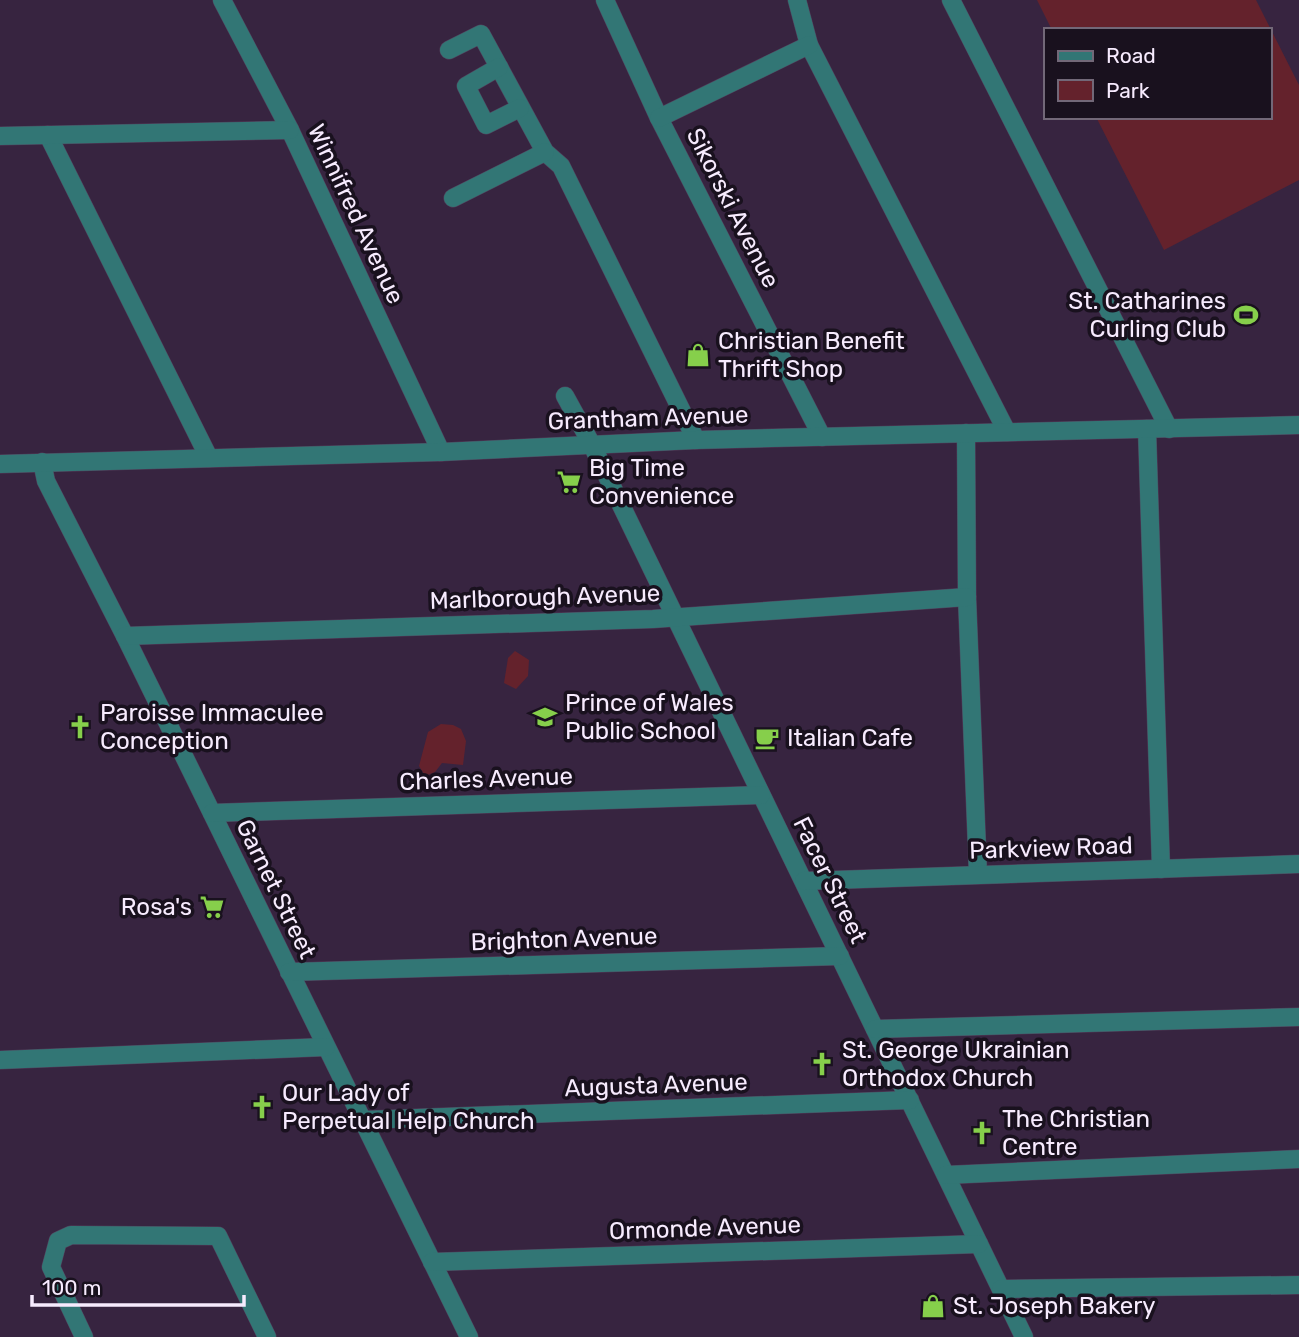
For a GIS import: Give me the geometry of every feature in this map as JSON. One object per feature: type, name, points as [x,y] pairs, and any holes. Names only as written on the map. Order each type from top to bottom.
[{"type":"street","name":"Winnifred Avenue","points":[[222,0],[290,130],[441,452]]},
{"type":"street","name":"Sikorski Avenue","points":[[605,0],[659,118],[822,437]]},
{"type":"street","points":[[797,0],[808,45],[1007,432]]},
{"type":"street","points":[[951,0],[1168,429]]},
{"type":"street","points":[[449,50],[481,34],[545,152],[561,166],[696,440]]},
{"type":"street","points":[[659,118],[808,45]]},
{"type":"street","points":[[499,67],[466,86],[486,125],[520,107]]},
{"type":"street","points":[[0,136],[290,130]]},
{"type":"street","points":[[48,135],[209,458]]},
{"type":"street","points":[[453,198],[545,152]]},
{"type":"street","name":"Facer Street","points":[[565,396],[592,444],[1024,1337]]},
{"type":"street","name":"Grantham Avenue","points":[[0,464],[441,452],[696,440],[1299,425]]},
{"type":"street","points":[[1147,429],[1161,869]]},
{"type":"street","points":[[966,433],[967,597],[978,874]]},
{"type":"street","name":"Garnet Street","points":[[42,462],[46,481],[125,636],[469,1337]]},
{"type":"street","name":"Marlborough Avenue","points":[[125,636],[639,619],[967,597]]},
{"type":"street","name":"Charles Avenue","points":[[212,813],[761,795]]},
{"type":"street","name":"Parkview Road","points":[[804,881],[1299,864]]},
{"type":"street","name":"Brighton Avenue","points":[[289,972],[841,956]]},
{"type":"street","points":[[875,1029],[1299,1017]]},
{"type":"street","points":[[0,1060],[326,1047]]},
{"type":"street","name":"Augusta Avenue","points":[[363,1120],[910,1100]]},
{"type":"street","points":[[946,1175],[1299,1158]]},
{"type":"street","points":[[84,1337],[51,1267],[58,1241],[71,1235],[218,1236],[267,1337]]},
{"type":"street","name":"Ormonde Avenue","points":[[432,1262],[979,1244]]},
{"type":"street","points":[[1001,1289],[1299,1285]]},
{"type":"green space","points":[[1037,0],[1256,0],[1270,28],[1051,28]]},
{"type":"green space","points":[[1271,30],[1299,85],[1299,180],[1164,250],[1097,119],[1271,119]]},
{"type":"green space","points":[[515,651],[529,660],[528,676],[516,689],[504,683],[508,658]]},
{"type":"green space","points":[[441,724],[461,729],[466,741],[463,765],[442,763],[435,772],[425,776],[419,766],[428,732]]},
{"type":"place","name":"St. Catharines Curling Club","points":[[1246,315]]},
{"type":"place","name":"Christian Benefit Thrift Shop","points":[[698,355]]},
{"type":"place","name":"Big Time Convenience","points":[[569,482]]},
{"type":"place","name":"Prince of Wales Public School","points":[[545,717]]},
{"type":"place","name":"Paroisse Immaculee Conception","points":[[80,727]]},
{"type":"place","name":"Italian Cafe","points":[[767,738]]},
{"type":"place","name":"Rosa's","points":[[212,907]]},
{"type":"place","name":"St. George Ukrainian Orthodox Church","points":[[822,1064]]},
{"type":"place","name":"Our Lady of Perpetual Help Church","points":[[262,1107]]},
{"type":"place","name":"The Christian Centre","points":[[982,1133]]},
{"type":"place","name":"St. Joseph Bakery","points":[[933,1306]]}]
